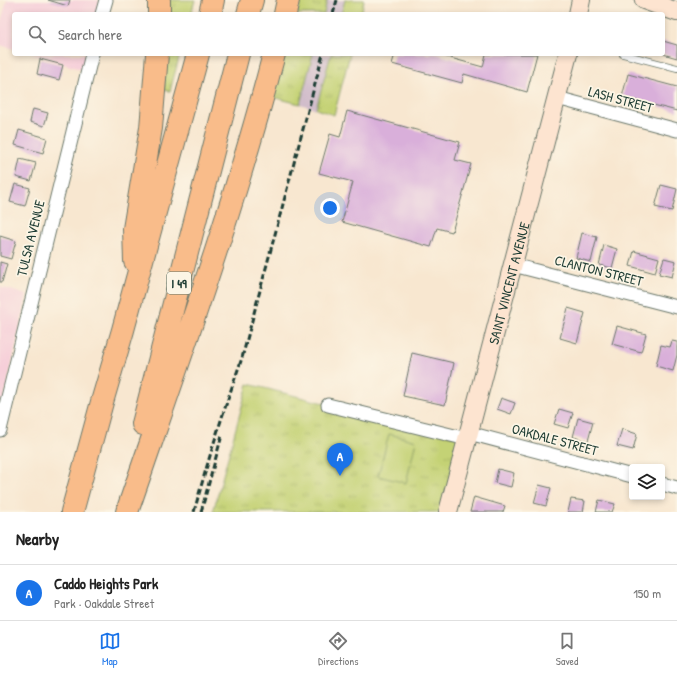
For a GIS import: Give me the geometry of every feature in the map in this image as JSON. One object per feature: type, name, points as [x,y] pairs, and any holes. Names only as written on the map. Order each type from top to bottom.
[{"type":"highway","points":[[159,0],[159,12]]},
{"type":"highway","points":[[210,12],[213,0]]},
{"type":"highway","points":[[249,12],[252,0]]},
{"type":"highway","points":[[285,12],[288,0]]},
{"type":"highway","points":[[136,281],[134,229],[150,128],[158,56]]},
{"type":"highway","points":[[72,512],[197,56]]},
{"type":"highway","name":"I 49","points":[[120,512],[237,56]]},
{"type":"highway","points":[[127,512],[221,235],[273,56]]},
{"type":"street","points":[[103,12],[106,0]]},
{"type":"street","points":[[579,12],[582,0]]},
{"type":"street","points":[[653,5],[677,12]]},
{"type":"street","name":"TULSA AVENUE","points":[[0,430],[5,386],[91,56]]},
{"type":"street","name":"SAINT VINCENT AVENUE","points":[[448,512],[568,56]]},
{"type":"street","name":"LASH STREET","points":[[557,98],[677,130]]},
{"type":"street","name":"CLANTON STREET","points":[[513,265],[677,307]]},
{"type":"street","name":"OAKDALE STREET","points":[[328,405],[468,436],[629,475]]},
{"type":"street","points":[[665,485],[677,488]]},
{"type":"lane","points":[[645,57],[677,68]]},
{"type":"shaded area","points":[[7,0],[100,0],[97,12],[12,12],[12,48],[0,45],[0,25]]},
{"type":"shaded area","points":[[327,0],[345,0],[342,12],[324,12]]},
{"type":"shaded area","points":[[38,56],[86,56],[83,70]]},
{"type":"shaded area","points":[[312,56],[330,56],[316,109],[300,104]]},
{"type":"shaded area","points":[[0,287],[27,295],[0,417]]},
{"type":"green space","points":[[166,0],[195,0],[192,12],[166,12]]},
{"type":"green space","points":[[301,0],[327,0],[324,12],[298,12]]},
{"type":"green space","points":[[345,0],[364,0],[361,12],[342,12]]},
{"type":"green space","points":[[165,56],[179,56],[170,91],[164,90]]},
{"type":"green space","points":[[283,56],[312,56],[300,104],[272,97]]},
{"type":"green space","points":[[330,56],[349,56],[334,115],[316,109]]},
{"type":"green space","points":[[248,384],[467,439],[448,512],[213,512]]},
{"type":"green space","points":[[389,434],[416,441],[406,483],[378,476]]},
{"type":"building","points":[[48,0],[70,0],[68,6]]},
{"type":"building","points":[[665,42],[677,45],[677,58],[665,55]]},
{"type":"building","points":[[394,56],[443,56],[483,67],[486,56],[536,56],[527,92],[464,74],[462,83],[392,64]]},
{"type":"building","points":[[40,59],[63,65],[59,80],[37,74]]},
{"type":"building","points":[[628,74],[677,87],[677,111],[622,97]]},
{"type":"building","points":[[33,109],[48,113],[44,126],[30,122]]},
{"type":"building","points":[[347,111],[460,142],[455,160],[471,164],[452,232],[437,228],[431,247],[342,222],[353,182],[319,173],[330,134],[340,137]]},
{"type":"building","points":[[19,130],[47,138],[43,153],[15,145]]},
{"type":"building","points":[[20,159],[36,163],[31,181],[16,177]]},
{"type":"building","points":[[15,184],[30,188],[25,206],[10,202]]},
{"type":"building","points":[[661,185],[677,189],[672,211],[655,207]]},
{"type":"building","points":[[582,233],[597,237],[591,262],[576,258]]},
{"type":"building","points":[[0,236],[16,241],[11,259],[0,256]]},
{"type":"building","points":[[604,245],[617,249],[612,268],[599,265]]},
{"type":"building","points":[[634,251],[659,258],[655,273],[630,266]]},
{"type":"building","points":[[664,258],[676,261],[672,277],[659,274]]},
{"type":"building","points":[[0,262],[7,264],[2,282],[0,282]]},
{"type":"building","points":[[568,308],[585,313],[577,343],[560,338]]},
{"type":"building","points":[[617,326],[646,334],[641,352],[612,344]]},
{"type":"building","points":[[672,341],[677,342],[677,355],[673,371],[656,366],[661,345],[670,347]]},
{"type":"building","points":[[412,353],[454,363],[445,405],[403,396]]},
{"type":"building","points":[[501,398],[515,403],[511,414],[497,409]]},
{"type":"building","points":[[559,409],[573,413],[568,428],[554,424]]},
{"type":"building","points":[[578,418],[593,422],[588,441],[573,437]]},
{"type":"building","points":[[622,429],[637,434],[633,450],[617,446]]},
{"type":"building","points":[[498,469],[514,473],[511,487],[495,483]]},
{"type":"building","points":[[539,485],[551,488],[546,506],[534,503]]},
{"type":"building","points":[[474,497],[505,506],[503,512],[470,512]]},
{"type":"building","points":[[571,499],[585,501],[583,512],[568,512]]},
{"type":"building","points":[[599,500],[615,504],[612,512],[596,512]]},
{"type":"railway","points":[[334,12],[337,0]]},
{"type":"railway","points":[[194,512],[216,435],[242,358],[322,56]]},
{"type":"railway","points":[[201,512],[222,435]]},
{"type":"place","name":"Caddo Heights Park","points":[[340,476]]}]
